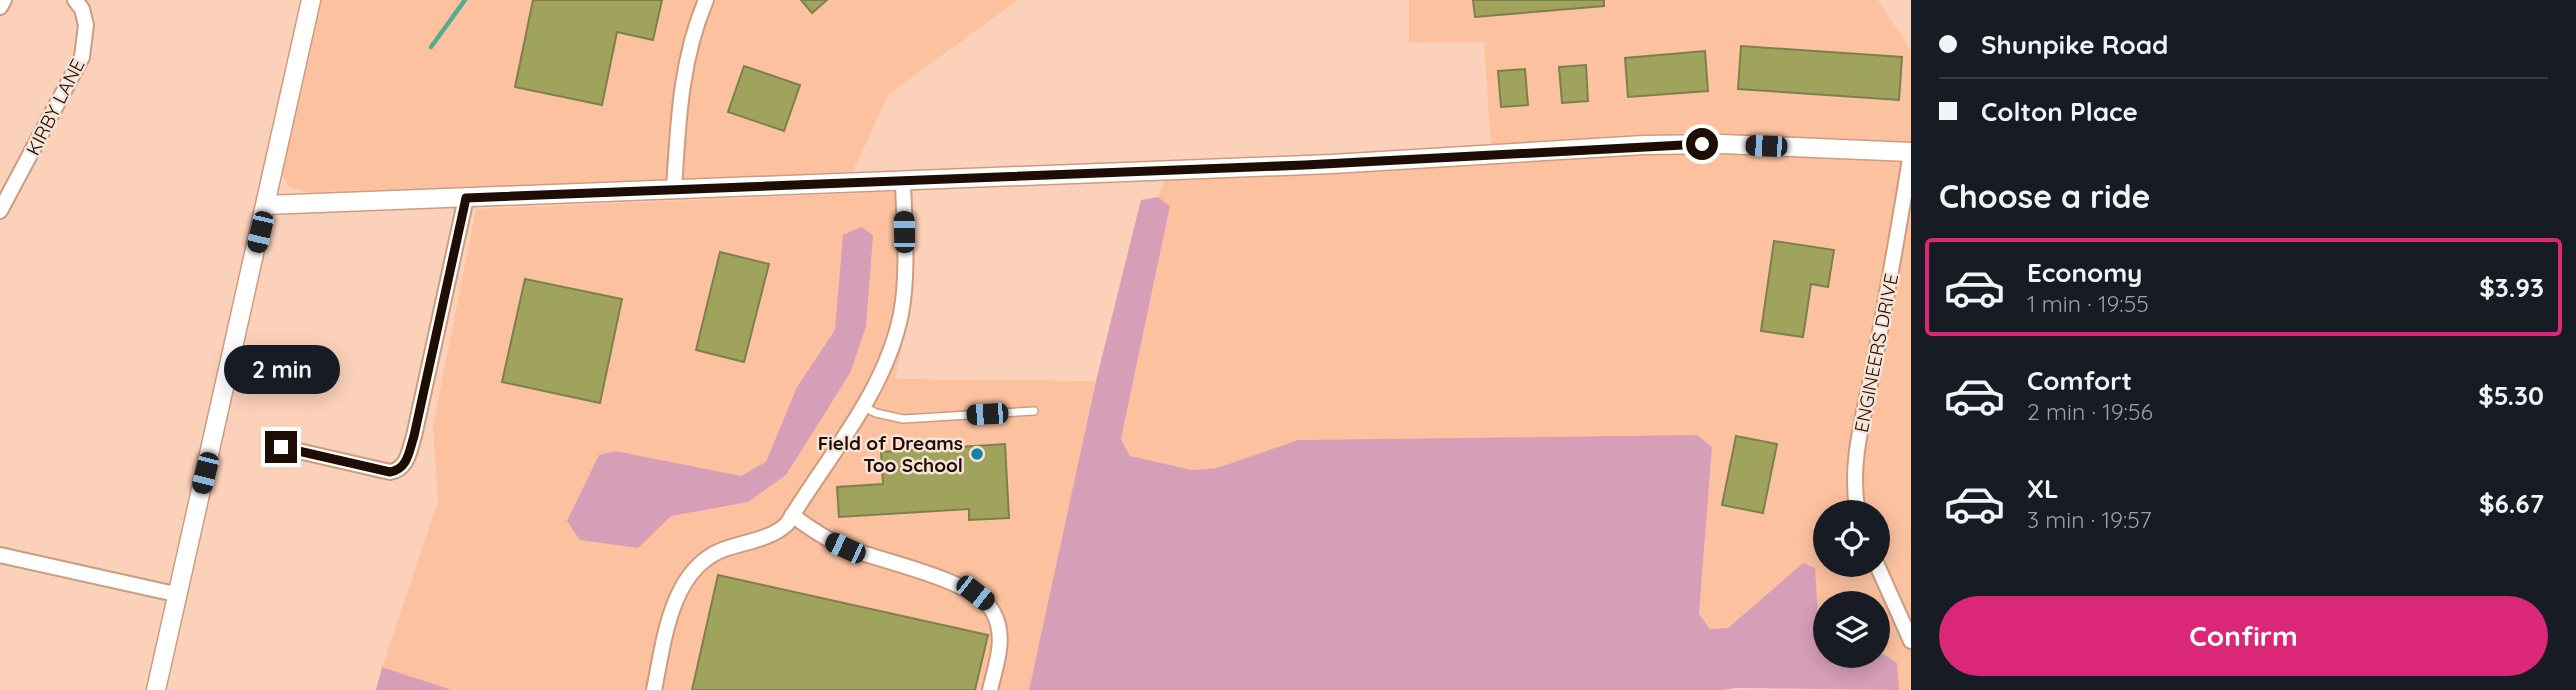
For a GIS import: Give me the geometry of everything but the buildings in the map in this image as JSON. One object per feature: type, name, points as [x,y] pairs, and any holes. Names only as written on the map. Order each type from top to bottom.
[{"type":"street","points":[[0,7],[4,0]]},
{"type":"street","name":"KIRBY LANE","points":[[0,211],[82,57],[86,25],[82,9],[75,0]]},
{"type":"street","points":[[156,690],[175,594],[311,0]]},
{"type":"street","points":[[674,190],[683,76],[694,31],[706,0]]},
{"type":"street","points":[[266,205],[1371,162],[1656,145],[1721,144],[1911,152]]},
{"type":"street","name":"ENGINEERS DRIVE","points":[[1856,500],[1857,450],[1894,261],[1911,152]]},
{"type":"street","points":[[654,690],[672,611],[689,575],[697,565],[718,551],[779,531],[863,406],[887,363],[901,312],[904,257],[903,181]]},
{"type":"street","points":[[281,447],[390,472],[405,463],[414,436],[466,198]]},
{"type":"street","points":[[792,515],[845,548],[963,587],[986,602],[993,612],[1000,635],[990,690]]},
{"type":"street","points":[[0,555],[175,594]]},
{"type":"street","points":[[1882,577],[1911,641]]},
{"type":"lane","points":[[863,406],[876,414],[903,419],[1034,411]]},
{"type":"shaded area","points":[[320,0],[1018,0],[889,94],[850,177],[304,192],[288,186],[281,172]]},
{"type":"shaded area","points":[[1409,0],[1878,0],[1911,51],[1911,690],[1899,690],[1897,663],[1890,658],[1890,591],[1816,591],[1816,577],[1890,577],[1890,500],[1813,500],[1813,568],[1803,563],[1728,628],[1710,629],[1699,614],[1712,447],[1298,440],[1217,468],[1192,470],[1130,456],[1121,439],[1170,206],[1158,197],[1165,179],[1491,149],[1484,42],[1409,43]]},
{"type":"shaded area","points":[[912,191],[912,300],[895,379],[1096,381],[1029,690],[452,690],[382,667],[438,502],[433,426],[476,209]]},
{"type":"shaded area","points":[[1158,197],[1170,206],[1121,439],[1130,456],[1192,470],[1217,468],[1298,440],[1697,435],[1712,447],[1699,614],[1710,629],[1728,628],[1803,563],[1813,567],[1813,577],[1816,577],[1816,591],[1813,591],[1813,668],[1890,668],[1890,658],[1897,663],[1899,690],[1029,690],[1096,381],[1141,200]]},
{"type":"shaded area","points":[[861,227],[873,235],[866,327],[850,373],[786,475],[748,502],[671,516],[638,548],[580,540],[567,521],[599,455],[615,451],[741,476],[766,462],[797,387],[835,330],[843,235]]},
{"type":"shaded area","points":[[382,667],[452,690],[376,690]]},
{"type":"waterway","points":[[431,47],[465,0]]},
{"type":"place","name":"Field of Dreams Too School","points":[[977,454]]},
{"type":"route","points":[[281,447],[390,472],[405,463],[414,436],[466,198],[1305,165],[1702,144]]}]
